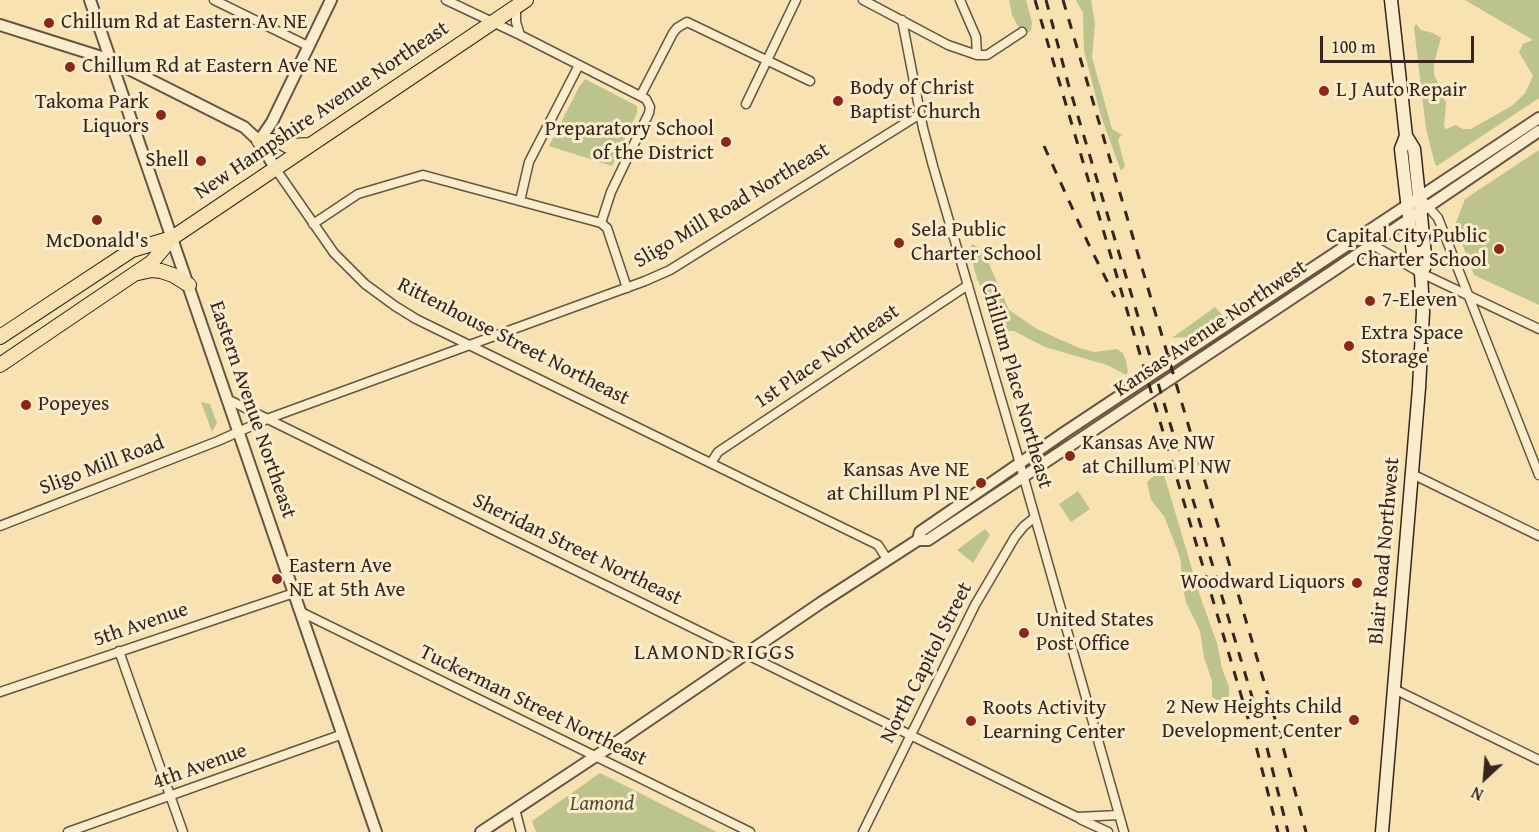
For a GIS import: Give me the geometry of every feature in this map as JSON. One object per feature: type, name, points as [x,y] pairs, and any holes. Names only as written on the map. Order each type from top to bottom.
[{"type":"main road","name":"Blair Road Northwest","points":[[1382,832],[1422,329],[1421,273],[1426,264],[1425,209],[1419,197],[1414,149],[1406,136],[1391,0]]},
{"type":"main road","name":"New Hampshire Avenue Northeast","points":[[172,238],[521,3]]},
{"type":"main road","name":"Blair Road Northwest","points":[[1406,136],[1401,149],[1407,205],[1414,262],[1421,273]]},
{"type":"main road","points":[[259,141],[279,141],[288,146],[309,145]]},
{"type":"main road","points":[[0,337],[132,250],[172,238]]},
{"type":"main road","points":[[0,365],[133,275],[153,260],[172,238]]},
{"type":"main road","points":[[145,246],[153,260]]},
{"type":"main road","points":[[133,275],[152,270],[161,271],[173,274],[189,285]]},
{"type":"street","name":"Eastern Avenue Northeast","points":[[90,0],[376,832]]},
{"type":"street","points":[[214,0],[308,46]]},
{"type":"street","points":[[259,141],[272,122],[331,0]]},
{"type":"street","points":[[446,0],[641,95],[649,104],[649,114],[611,192],[601,223]]},
{"type":"street","points":[[746,104],[796,0]]},
{"type":"street","points":[[863,0],[948,45],[977,55],[987,55],[1022,32]]},
{"type":"street","points":[[960,0],[976,36],[977,55]]},
{"type":"street","points":[[520,35],[516,22],[521,3]]},
{"type":"street","name":"Chillum Place Northeast","points":[[902,20],[920,114],[933,166],[1124,832]]},
{"type":"street","points":[[641,95],[676,28],[687,22],[810,81]]},
{"type":"street","name":"Rittenhouse Street Northeast","points":[[0,25],[111,60],[244,127],[259,141],[313,224],[342,262],[373,291],[416,319],[878,545],[886,559]]},
{"type":"street","points":[[519,201],[529,162],[579,65]]},
{"type":"street","name":"Sligo Mill Road Northeast","points":[[218,441],[267,419],[627,288],[670,270],[920,114]]},
{"type":"street","name":"Kansas Avenue Northwest","points":[[1539,118],[1020,463],[920,531],[918,540],[928,540],[1372,245],[1539,131]]},
{"type":"street","points":[[313,224],[358,194],[423,175],[601,223],[607,228],[627,288]]},
{"type":"street","points":[[1425,209],[1438,218],[1539,475]]},
{"type":"street","points":[[1359,237],[1421,273],[1539,329]]},
{"type":"street","name":"1st Place Northeast","points":[[711,462],[718,452],[968,285]]},
{"type":"street","name":"Sheridan Street Northeast","points":[[227,399],[1108,832]]},
{"type":"street","name":"Sligo Mill Road","points":[[0,526],[218,441]]},
{"type":"street","points":[[1410,473],[1539,536]]},
{"type":"street","name":"North Capitol Street","points":[[863,832],[982,591],[1018,534],[1034,518]]},
{"type":"street","points":[[481,832],[886,559],[918,540]]},
{"type":"street","name":"5th Avenue","points":[[0,692],[294,592]]},
{"type":"street","name":"Tuckerman Street Northeast","points":[[301,612],[750,832]]},
{"type":"street","points":[[119,651],[183,832]]},
{"type":"street","points":[[1394,689],[1539,760]]},
{"type":"street","name":"4th Avenue","points":[[68,832],[343,734]]},
{"type":"street","points":[[515,809],[521,832]]},
{"type":"street","points":[[1077,817],[1119,815]]},
{"type":"green space","points":[[1009,0],[1026,0],[1032,22],[1031,31],[1026,33],[1018,26],[1012,15]]},
{"type":"green space","points":[[1076,0],[1091,0],[1095,24],[1092,57],[1112,129],[1123,135],[1118,140],[1125,166],[1121,171],[1100,113],[1084,51],[1083,13]]},
{"type":"green space","points":[[1465,0],[1539,0],[1539,98],[1437,166],[1426,129],[1414,28],[1416,24],[1421,30],[1441,38],[1434,63],[1434,74],[1446,103],[1444,126],[1446,129],[1456,125],[1463,129],[1471,129],[1513,105],[1525,93],[1533,76],[1519,52],[1523,44],[1533,40]]},
{"type":"green space","points":[[585,79],[637,106],[637,113],[612,166],[549,146]]},
{"type":"green space","name":"Capital City Public Charter School","points":[[1539,150],[1539,305],[1474,275],[1455,225],[1465,199]]},
{"type":"green space","points":[[972,244],[983,250],[1009,310],[1037,329],[1079,348],[1094,352],[1117,349],[1123,353],[1126,361],[1128,371],[1126,375],[1107,365],[1045,347],[1014,331],[1003,331],[977,279],[970,252]]},
{"type":"green space","points":[[1215,307],[1222,315],[1189,337],[1172,338]]},
{"type":"green space","points":[[201,402],[210,404],[217,423],[212,432]]},
{"type":"green space","points":[[1159,466],[1162,468],[1200,596],[1217,643],[1229,687],[1229,697],[1226,701],[1212,697],[1212,681],[1204,657],[1200,631],[1186,602],[1177,549],[1164,516],[1151,500],[1147,482],[1156,474]]},
{"type":"green space","points":[[1078,491],[1090,509],[1071,522],[1059,504]]},
{"type":"green space","points":[[985,529],[990,535],[973,563],[957,550]]},
{"type":"green space","name":"Lamond","points":[[600,773],[717,832],[536,832],[532,821]]},
{"type":"railway","points":[[1035,0],[1255,742],[1278,832]]},
{"type":"railway","points":[[1046,0],[1068,83],[1265,740],[1288,832]]},
{"type":"railway","points":[[1063,0],[1280,736],[1306,832]]},
{"type":"railway","points":[[1044,146],[1115,297]]},
{"type":"place","name":"Chillum Rd at Eastern Av NE","points":[[49,23]]},
{"type":"place","name":"Chillum Rd at Eastern Ave NE","points":[[70,67]]},
{"type":"place","name":"L J Auto Repair","points":[[1324,91]]},
{"type":"place","name":"Body of Christ Baptist Church","points":[[838,101]]},
{"type":"place","name":"Takoma Park Liquors","points":[[161,115]]},
{"type":"place","name":"Preparatory School of the District","points":[[726,142]]},
{"type":"place","name":"Shell","points":[[201,161]]},
{"type":"place","name":"McDonald's","points":[[97,220]]},
{"type":"place","name":"Sela Public Charter School","points":[[899,243]]},
{"type":"place","name":"Capital City Public Charter School","points":[[1499,249]]},
{"type":"place","name":"7-Eleven","points":[[1370,301]]},
{"type":"place","name":"Extra Space Storage","points":[[1349,346]]},
{"type":"place","name":"Popeyes","points":[[26,405]]},
{"type":"place","name":"Kansas Ave NW at Chillum Pl NW","points":[[1070,456]]},
{"type":"place","name":"Kansas Ave NE at Chillum Pl NE","points":[[981,483]]},
{"type":"place","name":"Eastern Ave NE at 5th Ave","points":[[277,579]]},
{"type":"place","name":"Woodward Liquors","points":[[1357,583]]},
{"type":"place","name":"United States Post Office","points":[[1024,633]]},
{"type":"place","name":"2 New Heights Child Development Center","points":[[1354,720]]},
{"type":"place","name":"Roots Activity Learning Center","points":[[971,721]]},
{"type":"district","name":"LAMOND RIGGS","points":[[715,653]]}]
